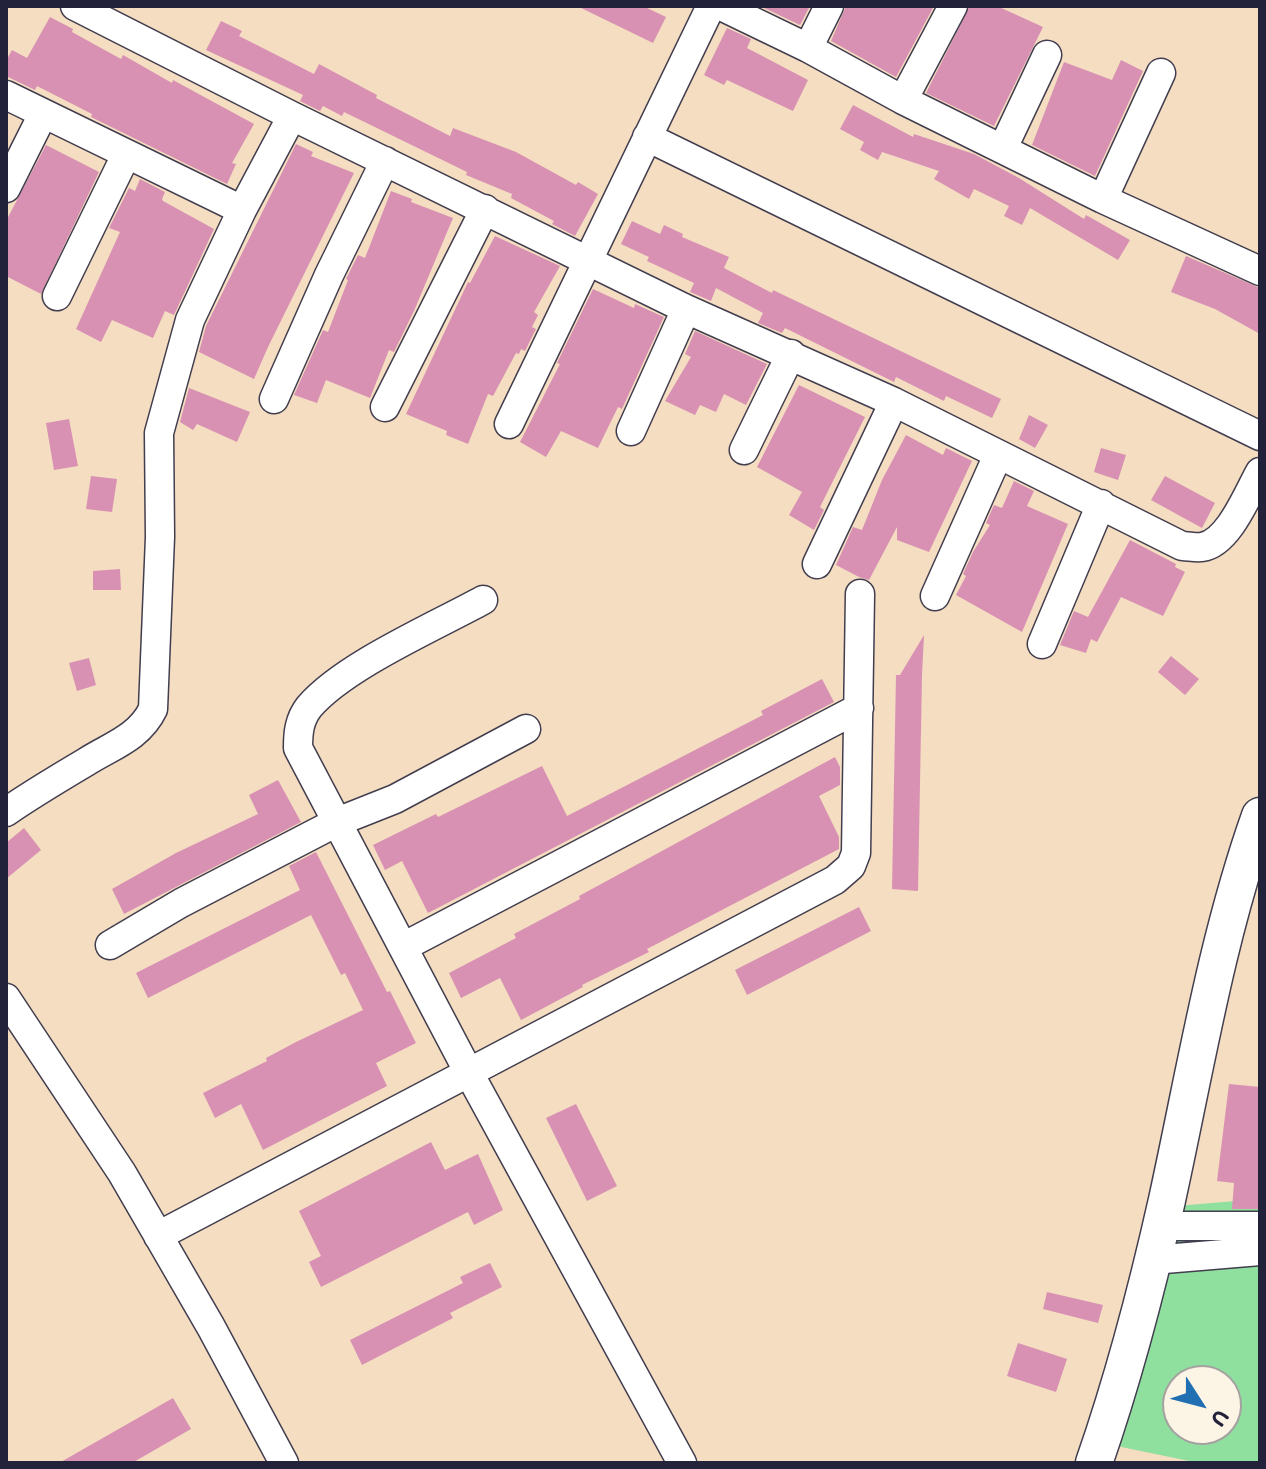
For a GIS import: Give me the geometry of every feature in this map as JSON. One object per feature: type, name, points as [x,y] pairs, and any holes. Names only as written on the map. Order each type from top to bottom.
[{"type":"main road","points":[[1094,1463],[1127,1362],[1220,956],[1260,816]]},
{"type":"street","points":[[75,6],[686,309],[894,402],[1182,546],[1202,547],[1226,531],[1260,472]]},
{"type":"street","points":[[509,424],[711,6]]},
{"type":"street","points":[[721,6],[1103,199],[1260,271]]},
{"type":"street","points":[[808,48],[829,6]]},
{"type":"street","points":[[903,100],[953,6]]},
{"type":"street","points":[[1003,148],[1047,55]]},
{"type":"street","points":[[1103,199],[1161,73]]},
{"type":"street","points":[[6,95],[242,210]]},
{"type":"street","points":[[6,188],[43,114]]},
{"type":"street","points":[[6,812],[130,737],[141,729],[153,709],[159,551],[159,433],[190,320],[242,210],[292,116]]},
{"type":"street","points":[[647,137],[1260,436]]},
{"type":"street","points":[[57,296],[126,155]]},
{"type":"street","points":[[274,399],[329,275],[385,161]]},
{"type":"street","points":[[385,407],[485,209]]},
{"type":"street","points":[[631,431],[686,309]]},
{"type":"street","points":[[744,450],[791,354]]},
{"type":"street","points":[[817,564],[894,402]]},
{"type":"street","points":[[935,596],[998,455]]},
{"type":"street","points":[[1042,644],[1101,504]]},
{"type":"street","points":[[158,1236],[835,880],[851,866],[856,853],[860,594]]},
{"type":"street","points":[[483,600],[346,674],[308,708],[298,728],[298,748],[469,1073],[682,1463]]},
{"type":"street","points":[[403,947],[859,708]]},
{"type":"street","points":[[110,945],[181,903],[337,822],[395,799],[526,729]]},
{"type":"street","points":[[6,998],[122,1173],[284,1463]]},
{"type":"street","points":[[1156,1243],[1260,1226]]},
{"type":"street","points":[[1156,1243],[1260,1251]]},
{"type":"green space","points":[[1260,1199],[1260,1463],[1199,1463],[1102,1443],[1152,1208]]},
{"type":"building","points":[[577,6],[643,6],[666,17],[653,43]]},
{"type":"building","points":[[760,6],[810,6],[800,25]]},
{"type":"building","points":[[846,6],[934,6],[896,77],[831,41]]},
{"type":"building","points":[[970,6],[997,6],[1043,27],[994,126],[926,93]]},
{"type":"building","points":[[50,17],[121,59],[123,55],[254,124],[232,163],[236,164],[227,184],[91,117],[92,114],[37,86],[35,90],[6,76],[6,61],[12,50],[27,58]]},
{"type":"building","points":[[221,21],[242,31],[239,36],[314,74],[319,64],[450,136],[453,128],[516,152],[598,194],[575,236],[511,198],[512,194],[466,175],[467,172],[344,112],[342,116],[323,106],[320,111],[300,101],[303,95],[206,50]]},
{"type":"building","points":[[727,28],[751,39],[747,48],[808,80],[793,111],[727,80],[724,85],[704,75]]},
{"type":"building","points":[[1121,60],[1143,71],[1095,176],[1032,145],[1064,62],[1112,80]]},
{"type":"building","points":[[853,105],[913,137],[914,134],[974,154],[1084,219],[1086,215],[1130,240],[1118,260],[1030,208],[1022,225],[1004,216],[1009,206],[974,189],[969,199],[934,179],[939,171],[882,152],[878,160],[860,150],[864,142],[840,129]]},
{"type":"building","points":[[296,144],[313,152],[311,156],[354,173],[254,379],[199,352],[206,326]]},
{"type":"building","points":[[46,145],[99,172],[41,294],[6,276],[6,221]]},
{"type":"building","points":[[140,179],[165,192],[163,201],[214,229],[174,315],[165,311],[153,338],[112,320],[101,342],[76,329],[120,232],[109,228],[129,188],[135,191]]},
{"type":"building","points":[[391,191],[453,218],[414,311],[394,352],[389,350],[370,398],[326,380],[317,403],[294,395],[323,330],[328,332],[346,279],[358,255],[365,258]]},
{"type":"building","points":[[632,221],[660,234],[664,225],[683,234],[682,237],[729,257],[724,268],[772,293],[773,290],[1001,399],[992,418],[946,396],[944,401],[896,377],[894,382],[785,328],[782,333],[758,323],[763,313],[716,288],[711,301],[690,292],[694,283],[647,261],[649,257],[621,244]]},
{"type":"building","points":[[495,236],[560,266],[534,312],[538,315],[532,327],[536,329],[525,351],[521,349],[519,354],[516,353],[493,396],[488,394],[468,444],[446,435],[447,431],[406,414],[468,282]]},
{"type":"building","points":[[1186,256],[1260,288],[1260,334],[1215,309],[1171,292]]},
{"type":"building","points":[[593,289],[634,308],[635,304],[664,317],[622,409],[618,407],[598,448],[561,431],[546,457],[520,442],[560,364],[557,363]]},
{"type":"building","points":[[695,331],[767,364],[746,405],[724,394],[716,412],[700,405],[695,415],[665,401],[691,357],[685,354]]},
{"type":"building","points":[[799,385],[865,417],[820,507],[824,510],[814,530],[789,515],[802,492],[757,467]]},
{"type":"building","points":[[189,388],[250,412],[237,442],[197,424],[193,430],[180,422]]},
{"type":"building","points":[[1029,415],[1048,425],[1035,448],[1019,439]]},
{"type":"building","points":[[69,419],[78,466],[54,470],[46,423]]},
{"type":"building","points":[[906,435],[943,455],[946,448],[972,461],[929,552],[897,540],[897,527],[869,580],[836,565],[853,527],[862,530],[882,480]]},
{"type":"building","points":[[1101,448],[1126,455],[1118,480],[1094,472]]},
{"type":"building","points":[[91,476],[117,479],[112,512],[86,509]]},
{"type":"building","points":[[1165,476],[1215,503],[1202,528],[1151,500]]},
{"type":"building","points":[[1014,481],[1034,491],[1027,506],[1068,524],[1022,632],[956,595],[973,552],[990,525],[986,523],[994,505],[1002,508]]},
{"type":"building","points":[[1130,540],[1185,572],[1163,616],[1121,597],[1097,642],[1091,639],[1086,653],[1060,645],[1074,611],[1088,617]]},
{"type":"building","points":[[120,569],[121,590],[93,590],[93,571]]},
{"type":"building","points":[[924,635],[918,891],[892,889],[896,675],[900,675]]},
{"type":"building","points":[[1171,656],[1199,679],[1185,695],[1158,672]]},
{"type":"building","points":[[89,658],[96,685],[77,691],[69,663]]},
{"type":"building","points":[[822,679],[834,702],[428,913],[402,861],[385,870],[373,845],[542,766],[567,816],[763,715],[761,711]]},
{"type":"building","points":[[835,757],[840,767],[840,785],[819,796],[839,837],[839,849],[647,949],[649,952],[521,1020],[500,978],[461,998],[449,973],[516,938],[514,934],[580,899],[579,896]]},
{"type":"building","points":[[278,780],[301,822],[124,914],[112,889],[176,853],[258,814],[249,795]]},
{"type":"building","points":[[24,828],[41,850],[6,879],[6,843]]},
{"type":"building","points":[[316,852],[416,1043],[376,1063],[387,1086],[263,1150],[241,1104],[215,1118],[203,1093],[267,1061],[266,1058],[296,1042],[363,1010],[345,973],[341,975],[311,915],[148,998],[136,973],[300,890],[289,866]]},
{"type":"building","points":[[859,907],[871,931],[747,995],[735,970]]},
{"type":"building","points":[[1229,1084],[1260,1087],[1260,1209],[1232,1209],[1234,1183],[1217,1181]]},
{"type":"building","points":[[576,1104],[617,1186],[587,1201],[546,1118]]},
{"type":"building","points":[[431,1142],[445,1170],[478,1154],[503,1210],[474,1225],[468,1212],[321,1287],[309,1262],[321,1256],[299,1211]]},
{"type":"building","points":[[490,1263],[502,1287],[450,1313],[453,1318],[362,1365],[350,1340],[463,1283],[460,1277]]},
{"type":"building","points":[[1047,1292],[1103,1305],[1098,1323],[1043,1309]]},
{"type":"building","points":[[1018,1343],[1067,1359],[1056,1392],[1007,1376]]},
{"type":"building","points":[[173,1398],[191,1429],[132,1463],[59,1463]]}]
